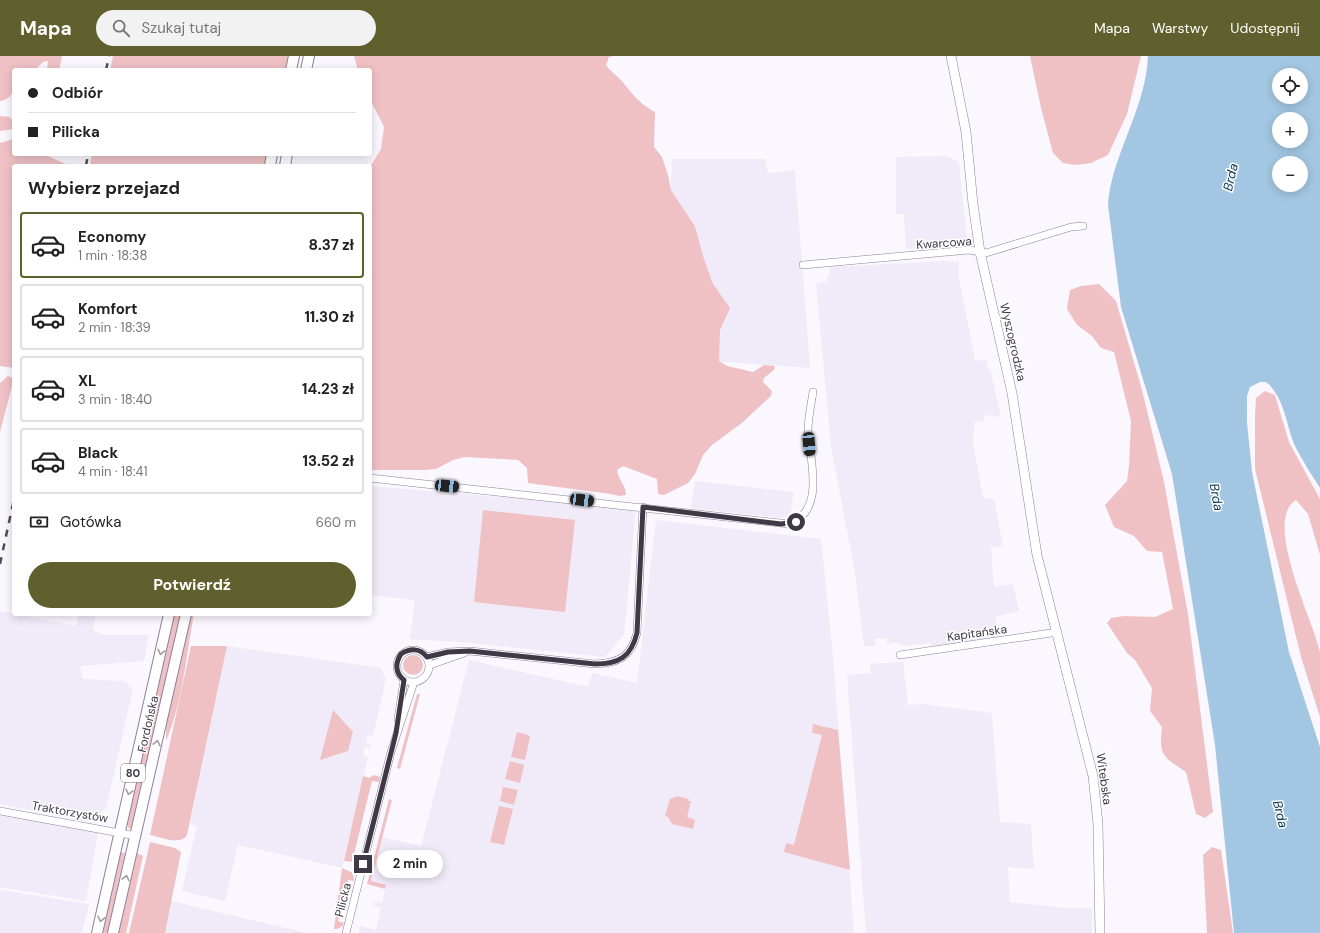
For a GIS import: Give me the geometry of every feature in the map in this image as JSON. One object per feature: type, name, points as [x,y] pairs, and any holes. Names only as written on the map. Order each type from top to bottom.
[{"type":"main road","points":[[291,68],[294,56]]},
{"type":"main road","points":[[306,68],[309,56]]},
{"type":"main road","name":"Fordońska","points":[[97,933],[169,616]]},
{"type":"main road","name":"Fordońska","points":[[113,933],[186,616]]},
{"type":"street","name":"Wyszogrodzka","points":[[951,56],[966,132],[973,204],[980,252],[1012,393],[1038,555],[1058,632]]},
{"type":"street","name":"Kwarcowa","points":[[805,267],[969,250],[986,253],[1072,227],[1083,226]]},
{"type":"street","points":[[372,478],[643,507],[781,524],[796,522],[806,512],[813,493],[808,430],[813,392]]},
{"type":"street","points":[[427,657],[448,652],[470,651],[595,664],[612,663],[627,654],[634,645],[637,633],[643,507]]},
{"type":"street","name":"Kapitańska","points":[[900,655],[1058,632]]},
{"type":"street","name":"Witebska","points":[[1058,632],[1093,776],[1098,824],[1100,933]]},
{"type":"street","points":[[416,649],[427,657],[430,664],[427,674],[419,681],[414,682],[404,680],[399,674],[397,667],[401,654],[406,651],[416,649]]},
{"type":"street","points":[[430,664],[470,651]]},
{"type":"street","name":"Pilicka","points":[[396,733],[404,680]]},
{"type":"street","name":"Pilicka","points":[[346,933],[396,733],[414,682]]},
{"type":"street","name":"Traktorzystów","points":[[0,812],[136,836]]},
{"type":"shaded area","points":[[0,56],[62,56],[59,68],[47,68],[48,61],[43,62],[37,68],[12,68],[12,94],[0,101]]},
{"type":"shaded area","points":[[113,56],[288,56],[287,68],[110,68]]},
{"type":"shaded area","points":[[354,56],[613,56],[609,57],[606,65],[639,101],[655,112],[654,147],[662,157],[671,190],[695,226],[703,256],[713,284],[730,308],[720,330],[719,361],[727,366],[753,372],[764,365],[775,366],[774,370],[764,378],[763,382],[772,391],[771,396],[743,422],[712,445],[703,455],[695,474],[688,483],[664,495],[658,494],[657,479],[623,466],[617,470],[625,488],[626,495],[620,496],[528,483],[527,468],[518,460],[465,457],[453,460],[436,469],[372,470],[372,164],[381,149],[384,127],[372,103],[372,68],[357,68]]},
{"type":"shaded area","points":[[1030,56],[1141,56],[1127,114],[1108,155],[1091,163],[1075,165],[1063,163],[1053,153],[1041,108]]},
{"type":"shaded area","points":[[0,116],[9,117],[12,119],[12,129],[0,131]]},
{"type":"shaded area","points":[[12,140],[12,156],[48,156],[66,164],[12,164],[12,368],[0,366],[0,143]]},
{"type":"shaded area","points":[[92,156],[268,156],[266,164],[90,164]]},
{"type":"shaded area","points":[[947,156],[959,162],[967,239],[962,246],[906,249],[904,214],[896,214],[896,157]]},
{"type":"shaded area","points":[[672,159],[765,159],[768,173],[795,170],[810,368],[714,361],[696,226],[671,190]]},
{"type":"shaded area","points":[[943,261],[959,262],[958,273],[975,360],[987,361],[987,368],[990,369],[1001,417],[984,415],[983,422],[975,421],[973,443],[983,498],[994,499],[1003,546],[991,548],[994,587],[1013,584],[1019,611],[995,617],[999,637],[932,648],[931,643],[904,646],[897,642],[887,644],[887,638],[875,639],[875,646],[864,646],[855,572],[831,447],[816,284],[827,281],[831,267]]},
{"type":"shaded area","points":[[1099,284],[1116,301],[1142,390],[1164,482],[1188,614],[1213,812],[1205,818],[1196,814],[1186,772],[1167,758],[1162,750],[1162,727],[1150,711],[1152,688],[1135,660],[1127,653],[1107,623],[1111,618],[1124,616],[1155,617],[1173,609],[1162,552],[1147,551],[1134,536],[1114,527],[1105,505],[1127,481],[1131,421],[1114,352],[1101,348],[1092,336],[1077,325],[1067,309],[1070,290],[1081,286]]},
{"type":"shaded area","points":[[8,376],[12,378],[12,386],[0,432],[0,383]]},
{"type":"shaded area","points":[[1265,391],[1275,395],[1289,442],[1320,499],[1320,555],[1308,514],[1296,500],[1287,511],[1285,528],[1287,549],[1293,573],[1320,652],[1320,717],[1301,657],[1255,469],[1256,398]]},
{"type":"shaded area","points":[[695,481],[794,492],[790,516],[783,518],[691,508]]},
{"type":"shaded area","points":[[372,486],[636,509],[624,635],[605,657],[460,642],[410,639],[415,600],[372,595]]},
{"type":"shaded area","points":[[483,510],[575,520],[565,612],[474,602]]},
{"type":"shaded area","points":[[656,520],[821,539],[833,656],[854,933],[359,933],[360,926],[376,930],[381,908],[374,906],[375,901],[382,903],[386,886],[371,882],[382,837],[421,846],[469,660],[588,687],[592,673],[637,683]]},
{"type":"shaded area","points":[[0,611],[12,613],[12,616],[25,616],[76,626],[78,616],[96,616],[93,630],[102,635],[149,635],[144,661],[80,666],[83,679],[124,681],[133,689],[106,809],[87,821],[0,804]]},
{"type":"shaded area","points":[[173,616],[182,616],[132,828],[129,829],[126,822]]},
{"type":"shaded area","points":[[191,616],[194,616],[180,694],[172,726],[166,741],[166,725]]},
{"type":"shaded area","points":[[191,646],[227,646],[187,835],[180,840],[165,839],[150,835]]},
{"type":"shaded area","points":[[227,646],[381,668],[386,679],[373,736],[368,735],[366,743],[371,745],[370,748],[365,747],[363,755],[368,757],[342,868],[238,845],[225,901],[182,891],[197,826],[190,824]]},
{"type":"shaded area","points":[[413,655],[420,658],[423,665],[420,672],[413,675],[406,672],[403,665],[406,658]]},
{"type":"shaded area","points":[[903,662],[908,705],[923,704],[992,713],[1000,822],[1031,824],[1034,869],[1008,867],[1010,902],[1067,908],[1092,908],[1092,933],[866,933],[847,675],[871,673],[870,664]]},
{"type":"shaded area","points":[[417,694],[420,694],[400,769],[397,768]]},
{"type":"shaded area","points":[[333,710],[353,732],[348,751],[320,760]]},
{"type":"shaded area","points":[[813,724],[838,730],[850,870],[784,852],[786,843],[794,845],[822,735],[812,733]]},
{"type":"shaded area","points":[[517,732],[530,737],[525,760],[511,757]]},
{"type":"shaded area","points":[[510,761],[524,765],[520,783],[505,779]]},
{"type":"shaded area","points":[[374,775],[380,777],[379,782],[372,781],[354,854],[360,856],[353,862],[344,861],[363,776],[369,778]]},
{"type":"shaded area","points":[[503,787],[518,790],[514,805],[500,801]]},
{"type":"shaded area","points":[[677,796],[689,799],[688,801],[691,801],[687,817],[695,820],[693,829],[672,824],[668,817],[665,816],[670,799]]},
{"type":"shaded area","points":[[389,799],[392,800],[371,881],[386,885],[385,889],[367,884]]},
{"type":"shaded area","points":[[499,806],[513,809],[504,845],[490,842]]},
{"type":"shaded area","points":[[0,813],[98,832],[86,901],[0,887]]},
{"type":"shaded area","points":[[150,842],[175,848],[181,852],[165,933],[129,933]]},
{"type":"shaded area","points":[[1212,847],[1221,850],[1233,933],[1207,933],[1203,855]]},
{"type":"shaded area","points":[[120,852],[125,853],[108,933],[102,933]]},
{"type":"shaded area","points":[[137,853],[143,856],[126,933],[118,933]]},
{"type":"shaded area","points":[[342,868],[353,873],[354,881],[348,880],[338,921],[344,923],[340,928],[334,929]]},
{"type":"shaded area","points":[[0,890],[89,904],[82,933],[0,933]]},
{"type":"shaded area","points":[[167,900],[307,933],[160,933]]},
{"type":"water","name":"Brda","points":[[1148,56],[1320,56],[1320,488],[1296,448],[1277,396],[1266,382],[1260,382],[1250,387],[1247,396],[1247,422],[1252,472],[1289,652],[1320,747],[1320,933],[1234,933],[1215,745],[1172,474],[1121,307],[1108,205],[1110,187],[1115,168],[1141,95],[1146,76]]},
{"type":"railway","points":[[106,68],[109,56]]},
{"type":"railway","points":[[86,164],[88,156]]},
{"type":"railway","points":[[0,564],[12,508]]},
{"type":"route","points":[[363,864],[396,733],[404,680],[399,674],[397,667],[398,659],[401,654],[411,649],[421,651],[427,657],[448,652],[470,651],[595,664],[612,663],[620,660],[627,654],[634,645],[637,633],[643,507],[781,524],[796,522]]}]
